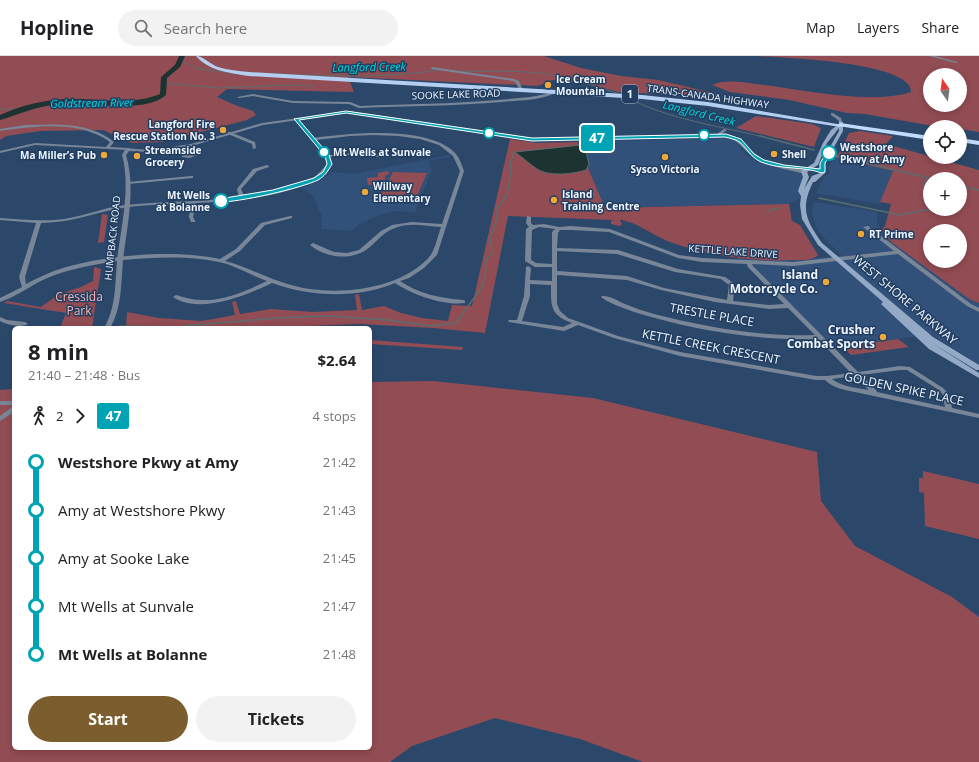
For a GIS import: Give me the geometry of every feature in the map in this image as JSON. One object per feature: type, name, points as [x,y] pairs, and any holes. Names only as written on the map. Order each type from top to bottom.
[{"type":"highway","name":"TRANS-CANADA HIGHWAY","points":[[198,56],[204,62],[214,67],[254,74],[617,95],[690,102],[838,122]]},
{"type":"highway","name":"TRANS-CANADA HIGHWAY","points":[[202,56],[209,62],[219,66],[258,73],[686,99],[815,119]]},
{"type":"highway","points":[[520,88],[617,95]]},
{"type":"highway","points":[[756,112],[838,122],[923,136]]},
{"type":"highway","points":[[815,119],[834,130]]},
{"type":"highway","points":[[838,122],[848,128],[865,127]]},
{"type":"highway","points":[[967,143],[979,144]]},
{"type":"main road","points":[[805,170],[815,166],[838,122]]},
{"type":"main road","points":[[805,170],[820,174],[838,122]]},
{"type":"main road","name":"WEST SHORE PARKWAY","points":[[805,170],[806,177],[801,191],[803,195],[803,214],[807,224],[820,244],[837,260],[841,266],[917,335],[947,357],[979,376]]},
{"type":"main road","name":"WEST SHORE PARKWAY","points":[[803,195],[808,185],[820,174]]},
{"type":"main road","name":"WEST SHORE PARKWAY","points":[[837,260],[846,265],[930,339],[979,368]]},
{"type":"street","points":[[931,56],[959,63]]},
{"type":"street","points":[[432,68],[514,80],[520,88]]},
{"type":"street","name":"SOOKE LAKE ROAD","points":[[239,97],[253,95],[293,102],[350,103],[360,107],[393,105],[456,105],[538,98],[552,93]]},
{"type":"street","points":[[353,112],[360,107]]},
{"type":"street","points":[[124,155],[144,151],[184,147],[207,142],[262,124],[353,112],[532,139],[718,135],[737,139],[756,158],[774,164],[805,170]]},
{"type":"street","points":[[0,219],[39,221],[67,219],[125,206],[242,198],[280,190],[316,179],[325,173],[330,164],[327,156],[296,119]]},
{"type":"street","points":[[0,130],[56,126],[99,132],[112,142],[108,147]]},
{"type":"street","points":[[718,135],[725,130]]},
{"type":"street","points":[[0,300],[24,286],[57,272],[120,260],[157,257],[182,257],[221,261],[271,281],[298,289],[322,292],[373,288],[396,281],[415,272],[427,264],[434,255],[462,171],[461,162],[456,155],[438,144],[419,138],[358,131],[313,139]]},
{"type":"street","points":[[229,134],[251,141],[254,143],[254,148]]},
{"type":"street","points":[[0,152],[35,144],[108,147],[144,151]]},
{"type":"street","points":[[184,147],[187,152]]},
{"type":"street","points":[[124,155],[128,150]]},
{"type":"street","points":[[327,156],[346,154],[382,156]]},
{"type":"street","name":"HUMPBACK ROAD","points":[[108,326],[113,319],[115,310],[128,183],[124,155]]},
{"type":"street","points":[[242,198],[239,189],[255,170],[267,166]]},
{"type":"street","points":[[128,183],[192,177]]},
{"type":"street","points":[[193,221],[191,217],[194,202]]},
{"type":"street","points":[[221,261],[238,250],[263,224],[290,216]]},
{"type":"street","points":[[529,217],[528,223],[532,227],[529,230],[528,261],[535,265],[555,266]]},
{"type":"street","points":[[24,286],[22,277],[39,221]]},
{"type":"street","points":[[313,245],[324,253],[347,255],[367,248],[386,230],[395,226],[408,224],[444,226]]},
{"type":"street","name":"KETTLE LAKE DRIVE","points":[[532,227],[551,226],[559,229],[571,228],[605,230],[686,258],[702,260],[793,264],[898,252]]},
{"type":"street","points":[[866,227],[969,305],[979,310]]},
{"type":"street","name":"KETTLE CREEK CRESCENT","points":[[559,229],[555,234],[554,283],[556,310],[562,317],[576,324],[616,337],[680,354],[809,377],[827,378],[908,368],[941,389],[946,394],[949,410]]},
{"type":"street","points":[[555,248],[618,252],[682,272],[723,278],[732,284],[730,302]]},
{"type":"street","points":[[750,262],[750,266],[874,391]]},
{"type":"street","points":[[520,322],[527,296],[528,268]]},
{"type":"street","points":[[555,273],[627,278],[680,293],[730,302],[769,307],[789,306]]},
{"type":"street","points":[[176,297],[185,301],[229,299],[271,281]]},
{"type":"street","points":[[396,281],[407,289],[426,296],[463,302]]},
{"type":"street","points":[[528,282],[554,283]]},
{"type":"street","name":"TRESTLE PLACE","points":[[604,297],[616,304],[638,311],[709,327],[769,335],[819,337]]},
{"type":"street","points":[[0,320],[25,324]]},
{"type":"street","points":[[511,321],[564,329],[576,324]]},
{"type":"street","name":"GOLDEN SPIKE PLACE","points":[[827,378],[834,385],[867,392],[874,391],[885,396],[979,416]]},
{"type":"street","points":[[0,403],[12,403]]},
{"type":"street","points":[[0,419],[12,410]]},
{"type":"shaded area","points":[[728,138],[734,140],[746,155],[758,162],[804,175],[808,180],[800,198],[789,204],[604,208],[577,142]]},
{"type":"shaded area","points":[[581,145],[585,147],[589,164],[586,170],[568,174],[542,172],[515,152]]},
{"type":"shaded area","name":"Willway Elementary","points":[[449,155],[450,157],[428,161],[432,170],[415,212],[395,211],[379,215],[360,224],[351,231],[321,229],[322,217],[313,196],[302,188],[321,180],[332,172],[354,174]]},
{"type":"shaded area","points":[[834,157],[893,171],[880,204],[816,193],[824,177],[830,173],[828,168]]},
{"type":"shaded area","points":[[814,202],[877,212],[877,223],[891,242],[923,265],[923,268],[927,268],[969,299],[979,303],[979,365],[931,334],[828,349],[737,257],[783,260],[842,256],[823,237],[815,225],[812,212]]},
{"type":"green space","points":[[0,56],[544,56],[581,68],[621,76],[658,80],[718,94],[721,97],[619,92],[587,84],[553,80],[538,86],[348,77],[354,92],[227,89],[217,97],[253,111],[256,115],[247,120],[162,142],[132,143],[103,130],[40,131],[6,136],[0,140]]},
{"type":"green space","points":[[752,56],[979,56],[979,132],[967,130],[967,120],[923,120],[923,124],[865,114],[847,113],[789,100],[730,92],[712,85],[730,81],[858,97],[895,96],[911,92],[906,82],[890,73],[867,67],[813,60]]},
{"type":"green space","points":[[756,116],[812,124],[821,128],[814,147],[736,128]]},
{"type":"green space","points":[[860,131],[893,136],[886,144],[923,154],[923,164],[958,164],[979,170],[979,303],[969,299],[927,268],[967,268],[967,224],[923,224],[923,265],[891,242],[881,230],[885,226],[891,204],[880,202],[893,171],[834,157],[839,153],[849,133]]},
{"type":"green space","points":[[510,139],[537,143],[577,142],[605,208],[789,204],[792,221],[800,225],[818,255],[816,257],[804,260],[763,260],[731,257],[700,251],[670,242],[626,221],[620,220],[622,224],[620,226],[611,224],[611,221],[613,220],[508,216],[485,333],[433,328],[359,324],[306,326],[126,326],[127,312],[159,318],[202,321],[235,315],[232,302],[236,301],[240,314],[271,309],[313,312],[357,310],[355,295],[359,294],[362,310],[384,306],[401,313],[422,318],[448,321],[452,305],[472,306]]},
{"type":"green space","points":[[388,171],[389,174],[385,176],[385,180],[378,180],[379,184],[368,185],[367,178],[378,177],[378,173]]},
{"type":"green space","points":[[393,172],[427,173],[416,199],[378,197],[385,187],[390,186],[389,180]]},
{"type":"green space","points":[[102,214],[108,215],[104,242],[98,243]]},
{"type":"green space","name":"Cressida Park","points":[[94,267],[101,269],[92,326],[61,326],[66,313],[4,303],[7,301],[41,307],[59,294],[81,287],[93,281]]},
{"type":"green space","points":[[898,339],[909,347],[851,355],[842,347]]},
{"type":"green space","points":[[372,340],[463,347],[462,350],[372,344]]},
{"type":"green space","points":[[433,381],[593,398],[817,452],[821,501],[855,546],[952,597],[979,617],[979,762],[643,762],[580,739],[495,718],[412,746],[390,762],[0,762],[0,390],[12,389],[12,750],[372,750],[372,382]]},
{"type":"green space","points":[[923,471],[979,484],[979,539],[925,526],[924,493],[919,492],[919,478],[923,478]]},
{"type":"waterway","name":"Goldstream River","points":[[0,118],[26,108],[53,103],[72,101],[118,104],[152,100],[163,95],[164,77],[178,66],[182,56]]},
{"type":"waterway","name":"Langford Creek","points":[[180,61],[200,69],[239,74]]},
{"type":"waterway","name":"Langford Creek","points":[[259,73],[372,76],[440,70]]},
{"type":"waterway","name":"Langford Creek","points":[[458,71],[548,74],[579,81],[619,94]]},
{"type":"waterway","points":[[164,83],[219,88],[289,85],[314,86]]},
{"type":"waterway","name":"Langford Creek","points":[[626,97],[642,105],[676,116],[763,137]]},
{"type":"waterway","points":[[0,109],[18,109]]},
{"type":"waterway","name":"Langford Creek","points":[[763,137],[814,150]]},
{"type":"waterway","points":[[185,326],[277,318],[327,316],[388,320],[430,326],[456,323],[482,287],[486,271],[485,263],[492,252],[490,238],[497,219],[497,209],[507,195],[511,172],[510,162],[515,152]]},
{"type":"waterway","name":"Langford Creek","points":[[837,156],[923,177]]},
{"type":"waterway","name":"Langford Creek","points":[[967,187],[979,190]]},
{"type":"waterway","points":[[819,198],[900,215],[923,210]]},
{"type":"waterway","points":[[767,211],[779,208]]},
{"type":"bus line","name":"47","points":[[221,201],[273,192],[305,184],[325,173],[330,164],[327,156],[296,119],[346,112],[532,139],[726,136],[739,140],[756,158],[763,161],[784,166],[817,169],[821,170],[822,172],[823,163],[829,153]]},
{"type":"place","name":"Ice Cream Mountain","points":[[548,85]]},
{"type":"place","name":"Langford Fire Rescue Station No. 3","points":[[223,130]]},
{"type":"place","name":"Mt Wells at Sunvale","points":[[324,152]]},
{"type":"place","name":"Westshore Pkwy at Amy","points":[[829,153]]},
{"type":"place","name":"Shell","points":[[774,154]]},
{"type":"place","name":"Ma Miller’s Pub","points":[[104,155]]},
{"type":"place","name":"Streamside Grocery","points":[[137,156]]},
{"type":"place","name":"Sysco Victoria","points":[[665,157]]},
{"type":"place","name":"Willway Elementary","points":[[365,192]]},
{"type":"place","name":"Island Training Centre","points":[[554,200]]},
{"type":"place","name":"Mt Wells at Bolanne","points":[[221,201]]},
{"type":"place","name":"RT Prime","points":[[861,234]]},
{"type":"place","name":"Island Motorcycle Co.","points":[[826,282]]},
{"type":"place","name":"Crusher Combat Sports","points":[[883,337]]}]
